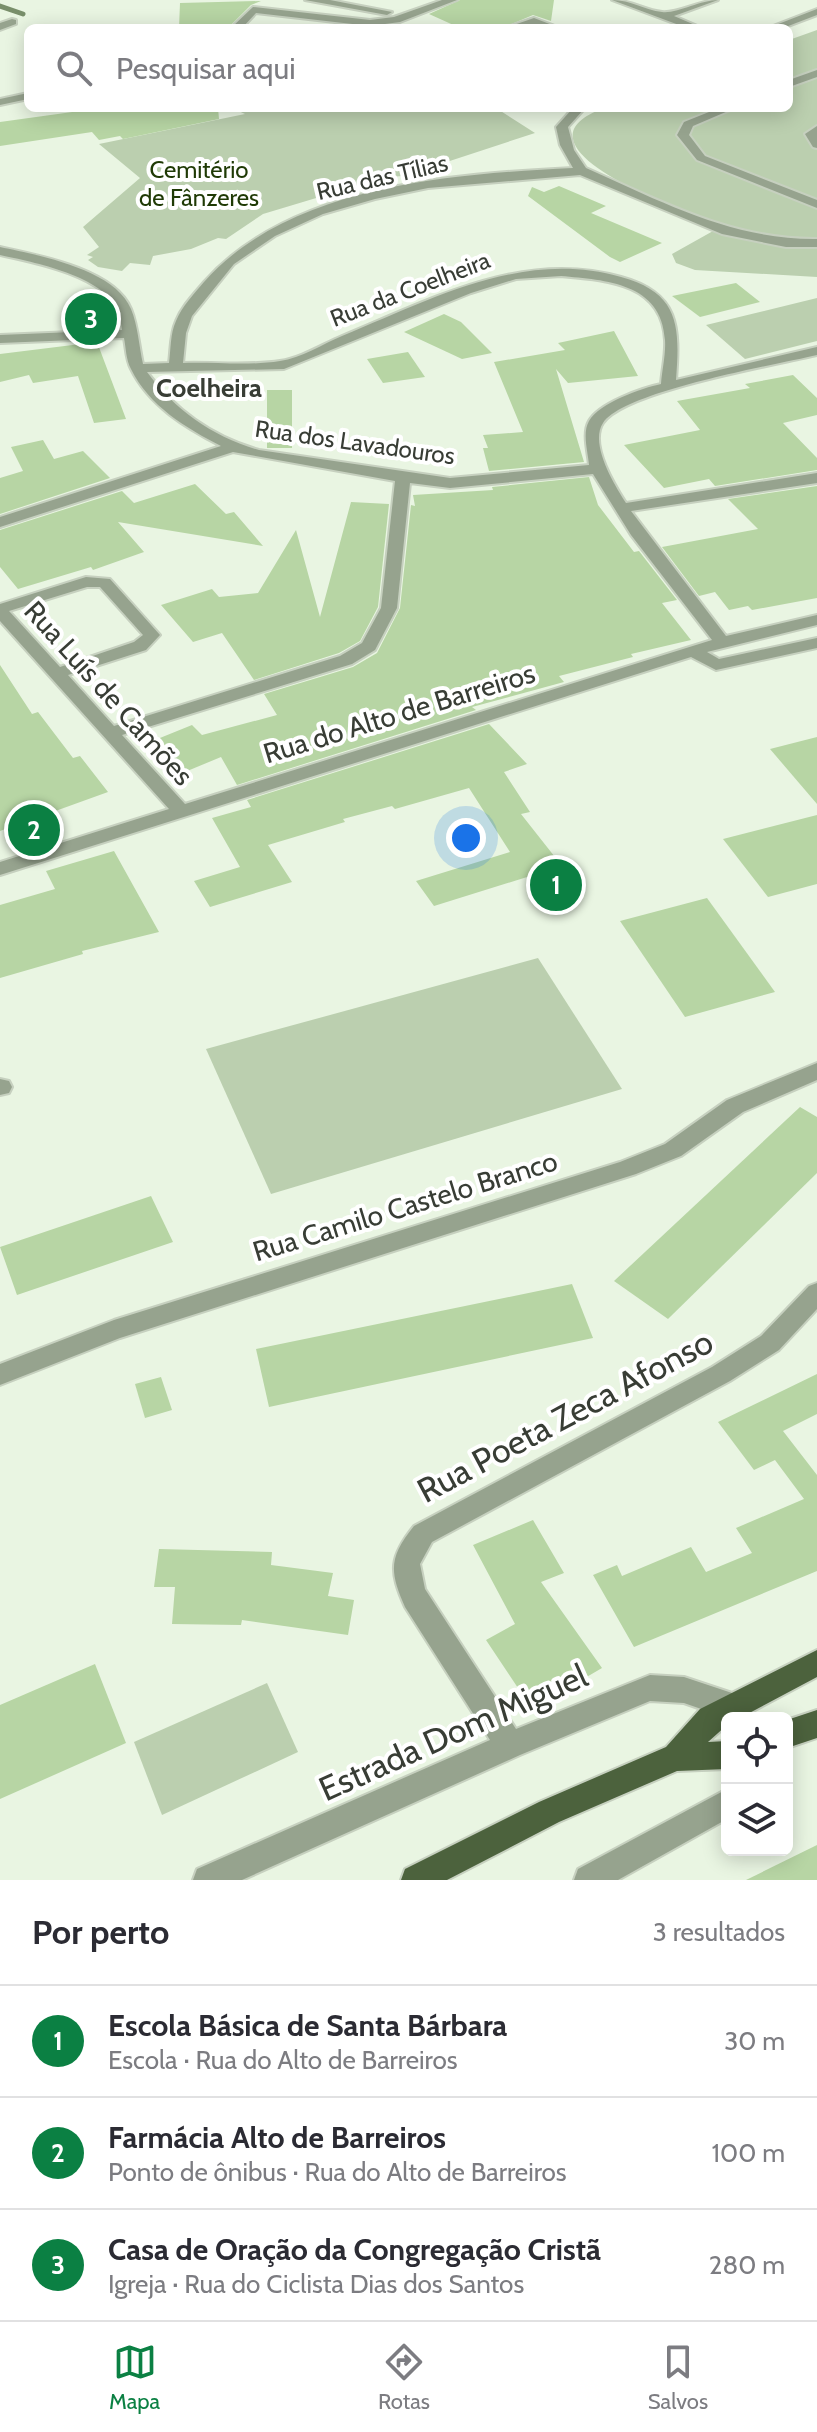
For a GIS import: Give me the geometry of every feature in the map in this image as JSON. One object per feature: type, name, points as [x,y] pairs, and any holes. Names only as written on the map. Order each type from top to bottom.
[{"type":"main road","points":[[676,1757],[710,1719],[817,1663]]},
{"type":"main road","points":[[793,1732],[817,1724]]},
{"type":"main road","points":[[416,1880],[549,1812],[676,1757],[721,1755]]},
{"type":"street","points":[[310,0],[407,16]]},
{"type":"street","points":[[356,24],[407,16],[452,0]]},
{"type":"street","points":[[617,0],[686,24]]},
{"type":"street","points":[[665,16],[713,0]]},
{"type":"street","points":[[239,24],[254,5],[337,24]]},
{"type":"street","points":[[784,24],[817,12]]},
{"type":"street","points":[[308,16],[320,24]]},
{"type":"street","points":[[524,24],[534,21],[543,24]]},
{"type":"street","points":[[0,27],[12,22]]},
{"type":"street","points":[[793,82],[817,73]]},
{"type":"street","points":[[0,102],[24,97]]},
{"type":"street","points":[[575,112],[562,127],[562,139],[571,159],[582,171],[744,239],[774,245],[817,243]]},
{"type":"street","points":[[719,112],[688,124],[683,135],[701,158],[817,204]]},
{"type":"street","points":[[817,129],[811,134],[817,145]]},
{"type":"street","name":"Rua das Tílias","points":[[176,365],[182,323],[209,281],[246,248],[296,221],[348,202],[415,187],[527,173],[582,171]]},
{"type":"street","points":[[0,251],[54,263],[105,287],[124,308],[137,368]]},
{"type":"street","name":"Rua da Coelheira","points":[[137,368],[284,365],[466,290],[515,275],[561,272],[603,276],[642,287],[663,306],[672,339],[668,387]]},
{"type":"street","points":[[0,339],[130,334]]},
{"type":"street","points":[[722,642],[621,508],[597,469],[593,432],[596,421],[628,401],[668,387],[817,351]]},
{"type":"street","name":"Rua dos Lavadouros","points":[[137,368],[157,395],[187,422],[233,447],[257,454],[450,483],[597,469]]},
{"type":"street","points":[[0,522],[233,447]]},
{"type":"street","points":[[110,733],[346,660],[369,646],[389,608],[403,477]]},
{"type":"street","points":[[621,508],[817,478]]},
{"type":"street","points":[[0,610],[86,582],[104,582],[152,635],[140,646],[55,674]]},
{"type":"street","name":"Rua Luís de Camões","points":[[0,610],[180,810]]},
{"type":"street","name":"Rua do Alto de Barreiros","points":[[0,869],[722,642],[817,620]]},
{"type":"street","points":[[693,651],[716,665],[817,643]]},
{"type":"street","name":"Rua Camilo Castelo Branco","points":[[0,1375],[142,1321],[628,1168],[673,1150],[735,1106],[817,1071]]},
{"type":"street","name":"Rua Poeta Zeca Afonso","points":[[510,1745],[415,1598],[405,1578],[407,1554],[423,1534],[721,1374],[770,1343],[817,1293]]},
{"type":"street","name":"Estrada Dom Miguel","points":[[208,1880],[510,1745],[650,1688],[684,1690],[734,1707]]},
{"type":"street","points":[[589,1880],[721,1806]]},
{"type":"green space","points":[[817,30],[817,277],[695,270],[676,263],[672,254],[722,226],[644,194],[612,177],[587,159],[574,141],[577,124],[597,112],[793,112],[793,39]]},
{"type":"green space","name":"Cemitério de Fânzeres","points":[[241,112],[502,112],[535,133],[404,176],[386,177],[263,214],[226,239],[218,238],[191,249],[153,256],[150,265],[130,263],[122,271],[98,267],[88,260],[93,257],[87,255],[99,247],[83,227],[140,178],[99,144],[245,114]]},
{"type":"green space","points":[[817,298],[817,341],[745,359],[706,325]]},
{"type":"green space","points":[[538,958],[622,1089],[271,1194],[206,1049]]},
{"type":"green space","points":[[267,1683],[298,1752],[162,1815],[134,1742]]},
{"type":"building","points":[[460,0],[554,0],[551,21],[533,15],[512,24],[451,24],[429,14]]},
{"type":"building","points":[[261,1],[251,5],[232,24],[179,24],[180,3]]},
{"type":"building","points":[[72,112],[218,112],[219,119],[123,139],[120,136],[99,140],[92,132],[0,146],[0,122]]},
{"type":"building","points":[[559,186],[606,206],[591,213],[662,243],[620,262],[610,257],[528,196],[532,187],[544,192]]},
{"type":"building","points":[[736,283],[760,302],[700,317],[672,296]]},
{"type":"building","points":[[444,314],[461,322],[492,353],[462,359],[404,332]]},
{"type":"building","points":[[614,331],[638,376],[568,383],[556,369],[584,462],[489,471],[483,448],[488,448],[483,435],[523,432],[494,362],[565,350],[558,343]]},
{"type":"building","points":[[97,342],[126,419],[94,423],[78,376],[33,383],[29,375],[0,382],[0,354]]},
{"type":"building","points":[[408,352],[425,377],[383,383],[367,359]]},
{"type":"building","points":[[793,375],[817,398],[817,415],[783,423],[817,458],[817,470],[715,486],[709,479],[664,488],[624,445],[700,430],[677,401],[750,388],[745,384]]},
{"type":"building","points":[[267,390],[292,390],[292,448],[267,448]]},
{"type":"building","points":[[43,440],[54,459],[83,451],[110,478],[0,514],[0,478],[23,471],[11,447]]},
{"type":"building","points":[[589,477],[598,505],[677,600],[662,603],[691,640],[559,676],[564,682],[472,707],[476,710],[237,785],[221,757],[180,774],[150,742],[192,725],[202,735],[277,715],[264,694],[353,667],[377,653],[400,608],[411,505],[415,506],[413,495],[493,490],[492,487]]},
{"type":"building","points":[[195,484],[226,514],[234,512],[263,546],[118,522],[144,552],[93,570],[91,567],[18,589],[0,567],[0,530],[122,491],[134,503]]},
{"type":"building","points":[[817,486],[817,598],[752,610],[748,606],[729,610],[715,592],[699,596],[662,547],[758,529],[728,499]]},
{"type":"building","points":[[351,502],[389,504],[378,607],[360,641],[339,653],[254,680],[222,633],[193,642],[161,605],[212,589],[219,597],[258,593],[296,530],[320,617]]},
{"type":"building","points":[[0,665],[32,714],[38,712],[73,758],[80,756],[108,792],[0,831]]},
{"type":"building","points":[[489,724],[527,764],[504,772],[530,812],[521,814],[562,866],[434,906],[416,881],[510,852],[469,788],[395,809],[392,806],[343,819],[345,822],[268,845],[292,882],[210,907],[194,881],[240,867],[212,818],[251,807],[247,800]]},
{"type":"building","points":[[817,737],[817,804],[770,749]]},
{"type":"building","points":[[817,815],[817,884],[768,897],[723,839]]},
{"type":"building","points":[[114,851],[159,932],[82,951],[83,954],[0,978],[0,905],[55,889],[46,871]]},
{"type":"building","points":[[707,898],[775,992],[685,1017],[620,921]]},
{"type":"building","points":[[800,1107],[817,1117],[817,1173],[668,1319],[614,1281]]},
{"type":"building","points":[[151,1196],[173,1242],[17,1295],[0,1247]]},
{"type":"building","points":[[572,1284],[593,1338],[269,1407],[256,1349]]},
{"type":"building","points":[[817,1374],[817,1414],[783,1431],[817,1475],[817,1571],[634,1647],[593,1575],[617,1565],[622,1576],[691,1547],[706,1572],[752,1553],[736,1528],[804,1499],[775,1460],[754,1470],[718,1422]]},
{"type":"building","points":[[161,1377],[172,1410],[145,1418],[135,1384]]},
{"type":"building","points":[[533,1520],[564,1573],[541,1582],[602,1668],[532,1709],[486,1640],[515,1624],[473,1545]]},
{"type":"building","points":[[159,1549],[272,1552],[271,1565],[333,1573],[328,1596],[354,1600],[348,1635],[242,1620],[241,1625],[172,1624],[175,1587],[154,1587]]},
{"type":"building","points":[[95,1664],[126,1743],[0,1799],[0,1705]]},
{"type":"building","points":[[817,1845],[817,1880],[746,1880]]},
{"type":"waterway","points":[[0,6],[23,14]]},
{"type":"place","name":"Casa de Oração da Congregação Cristã","points":[[91,319]]},
{"type":"place","name":"Farmácia Alto de Barreiros","points":[[34,830]]},
{"type":"place","name":"Escola Básica de Santa Bárbara","points":[[556,885]]},
{"type":"district","name":"Coelheira","points":[[209,388]]}]
